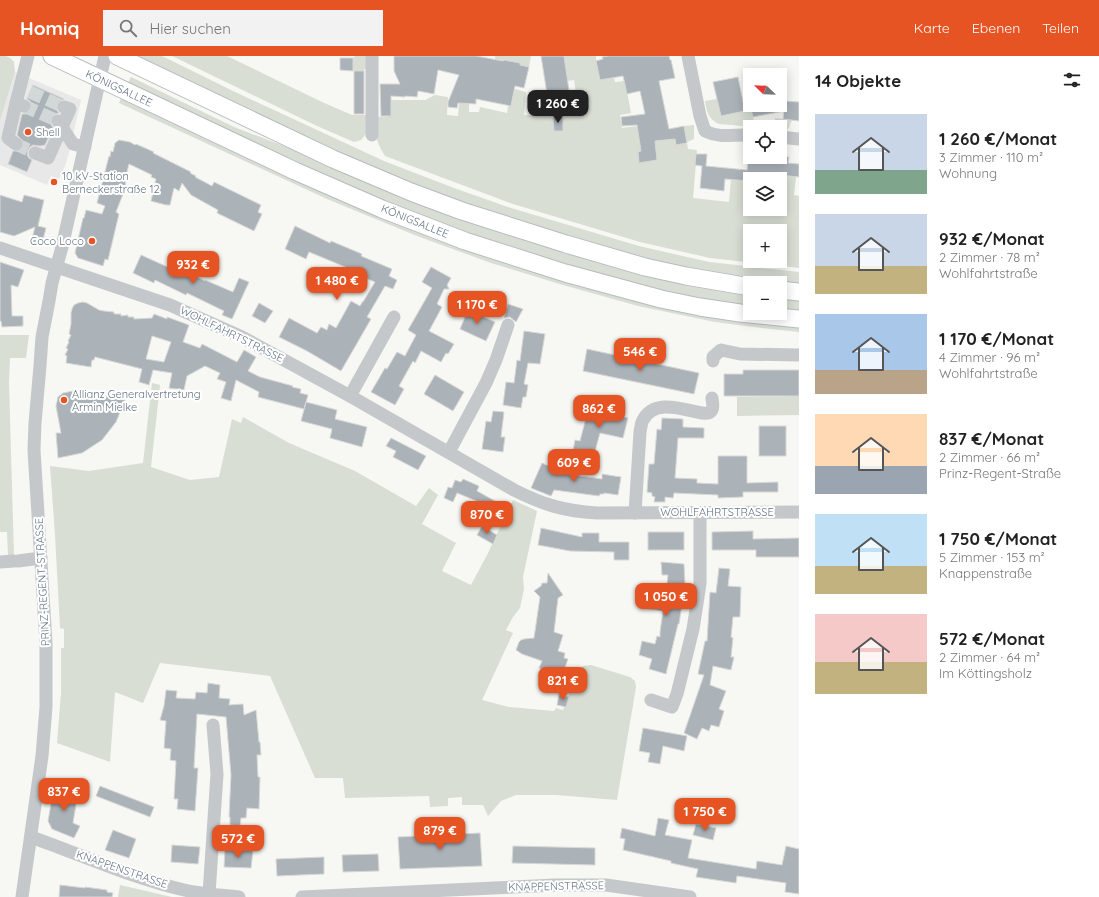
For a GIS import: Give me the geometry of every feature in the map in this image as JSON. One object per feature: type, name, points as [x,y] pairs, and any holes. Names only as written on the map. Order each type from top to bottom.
[{"type":"main road","name":"KÖNIGSALLEE","points":[[52,56],[295,171],[421,225],[477,245],[565,273],[661,299],[740,313],[799,319]]},
{"type":"main road","points":[[117,56],[334,159],[462,211],[645,267],[743,286]]},
{"type":"main road","points":[[787,291],[799,292]]},
{"type":"street","points":[[16,144],[8,138],[25,89],[28,56]]},
{"type":"street","name":"PRINZ-REGENT-STRASSE","points":[[22,897],[42,756],[46,707],[46,643],[34,450],[42,337],[52,283],[62,247],[105,56]]},
{"type":"street","points":[[372,56],[372,135]]},
{"type":"street","points":[[688,56],[700,116],[705,131],[712,135],[743,135]]},
{"type":"street","points":[[35,153],[48,158],[60,124],[70,109],[64,107]]},
{"type":"street","points":[[60,124],[73,144],[85,147]]},
{"type":"street","points":[[787,138],[799,139]]},
{"type":"street","name":"WOHLFAHRTSTRASSE","points":[[0,248],[170,304],[196,315],[267,350],[514,490],[542,503],[576,512],[597,513],[799,512]]},
{"type":"street","points":[[350,396],[394,317]]},
{"type":"street","points":[[449,452],[486,383],[508,325]]},
{"type":"street","points":[[713,361],[713,357],[721,350],[740,354],[799,355]]},
{"type":"street","points":[[635,513],[640,432],[643,420],[649,412],[658,407],[668,406],[709,413],[712,410],[712,398]]},
{"type":"street","points":[[651,700],[672,707],[677,694],[693,629],[700,583],[700,513]]},
{"type":"street","points":[[0,562],[41,558]]},
{"type":"street","points":[[209,894],[218,774],[213,725]]},
{"type":"street","name":"KNAPPENSTRASSE","points":[[31,837],[135,876],[185,890],[239,897]]},
{"type":"street","name":"KNAPPENSTRASSE","points":[[302,897],[555,885],[606,886],[690,897]]},
{"type":"shaded area","points":[[0,56],[6,56],[14,62],[15,72],[0,121]]},
{"type":"shaded area","points":[[141,56],[162,56],[233,91],[384,161],[511,208],[639,246],[709,262],[743,266],[743,268],[763,268],[799,272],[799,285],[787,284],[787,276],[743,276],[743,279],[646,260],[449,199],[347,157],[140,59]]},
{"type":"shaded area","points":[[172,56],[227,56],[352,115],[370,115],[366,134],[361,140],[354,142],[317,126]]},
{"type":"shaded area","points":[[355,56],[369,56],[369,69],[364,69],[364,71],[354,71],[353,58]]},
{"type":"shaded area","points":[[495,56],[531,56],[529,67],[520,65],[520,63],[495,59]]},
{"type":"shaded area","points":[[564,56],[596,56],[600,80],[614,78],[615,82],[625,81],[631,113],[620,115],[622,128],[638,126],[641,151],[638,152],[639,163],[657,160],[655,141],[675,139],[676,145],[687,143],[688,149],[697,150],[693,198],[729,202],[731,179],[743,180],[743,216],[787,216],[787,176],[796,177],[794,195],[799,196],[799,268],[787,267],[787,224],[743,224],[743,262],[710,258],[640,242],[513,204],[385,156],[378,141],[375,117],[391,116],[391,100],[425,100],[435,95],[448,97],[447,115],[458,116],[459,103],[469,104],[469,112],[479,112],[480,107],[507,113],[508,106],[511,106],[515,89],[526,92],[524,115],[531,115],[532,107],[546,105],[543,92],[559,90],[559,92],[569,90],[570,94],[576,93],[574,80],[567,81]]},
{"type":"shaded area","points":[[15,72],[81,100],[65,166],[59,179],[51,176],[47,185],[0,165],[0,121]]},
{"type":"shaded area","points":[[131,77],[234,127],[297,151],[743,291],[743,306],[663,292],[497,245],[346,186],[128,83]]},
{"type":"shaded area","points":[[121,98],[419,232],[743,312],[743,320],[775,320],[799,326],[799,332],[715,322],[638,306],[491,263],[417,236],[327,199],[119,103]]},
{"type":"shaded area","points":[[717,99],[721,116],[735,113],[734,111],[743,109],[743,112],[752,112],[754,120],[743,120],[743,126],[719,124],[712,120],[706,109],[705,101]]},
{"type":"shaded area","points":[[775,118],[792,120],[788,129],[787,120],[775,120]]},
{"type":"shaded area","points":[[694,125],[694,139],[687,142],[684,126]]},
{"type":"shaded area","points":[[769,166],[788,167],[787,176],[787,172],[769,172]]},
{"type":"shaded area","points":[[787,298],[799,299],[799,312],[787,311]]},
{"type":"shaded area","points":[[0,335],[29,335],[26,358],[10,358],[9,382],[14,556],[8,556],[7,532],[0,532]]},
{"type":"shaded area","points":[[152,383],[160,385],[151,467],[190,480],[219,477],[232,419],[241,423],[243,417],[289,443],[355,471],[416,506],[429,488],[438,495],[422,524],[456,543],[442,571],[471,585],[513,500],[537,511],[523,577],[524,589],[520,608],[506,630],[513,633],[482,700],[509,707],[554,711],[556,708],[563,710],[564,707],[566,707],[570,690],[576,675],[583,666],[591,665],[630,677],[635,681],[636,687],[617,800],[556,795],[516,795],[501,801],[488,816],[483,805],[462,805],[462,797],[448,798],[448,806],[430,807],[429,796],[345,798],[343,778],[315,778],[270,676],[160,663],[143,703],[115,692],[110,762],[57,743],[61,693],[61,648],[64,648],[64,629],[60,628],[50,466],[89,471],[143,463]]},
{"type":"shaded area","points":[[799,396],[799,415],[737,416],[737,397]]},
{"type":"shaded area","points":[[120,885],[172,897],[118,897]]},
{"type":"building","points":[[394,56],[476,56],[520,63],[520,65],[529,67],[524,88],[515,86],[511,106],[476,99],[476,104],[458,103],[457,108],[448,107],[448,102],[459,75],[438,70],[434,94],[418,91],[417,97],[391,96],[391,116],[381,116],[380,84],[400,84],[394,71]]},
{"type":"building","points":[[541,56],[564,56],[569,90],[547,94]]},
{"type":"building","points":[[669,56],[675,78],[659,81],[669,129],[684,126],[687,143],[676,145],[675,139],[655,141],[657,160],[639,163],[638,152],[641,151],[637,125],[622,126],[621,117],[645,114],[640,91],[627,94],[623,76],[600,80],[596,61],[603,59],[602,57]]},
{"type":"building","points":[[340,58],[353,58],[353,71],[340,70]]},
{"type":"building","points":[[354,71],[364,71],[364,114],[354,114]]},
{"type":"building","points":[[738,77],[743,101],[743,111],[721,116],[713,82]]},
{"type":"building","name":"Shell","points":[[33,85],[64,99],[59,101],[56,105],[56,109],[59,113],[54,114],[51,118],[50,122],[53,128],[45,145],[33,145],[28,150],[27,155],[32,160],[27,172],[8,164],[13,151],[19,151],[24,145],[23,141],[17,135],[22,114],[26,114],[32,108],[32,104],[27,99]]},
{"type":"building","points":[[787,101],[799,102],[799,121],[783,119],[784,112],[787,112]]},
{"type":"building","points":[[752,112],[779,112],[753,117]]},
{"type":"building","points":[[553,117],[563,117],[563,131],[554,131]]},
{"type":"building","points":[[119,140],[130,142],[135,145],[136,144],[154,152],[153,153],[191,172],[190,173],[196,176],[195,177],[212,186],[214,182],[261,205],[258,212],[262,214],[254,231],[217,213],[218,210],[191,195],[182,183],[179,191],[174,188],[170,205],[151,201],[156,179],[151,177],[152,175],[129,164],[125,189],[116,212],[119,214],[108,260],[105,259],[103,266],[78,258],[75,253],[86,210],[102,214],[105,206],[97,203],[109,156],[110,157],[111,151],[113,152],[115,143]]},
{"type":"building","points":[[696,154],[707,154],[706,166],[747,170],[748,164],[787,164],[787,157],[789,157],[788,163],[799,164],[799,177],[787,176],[787,172],[743,172],[743,180],[725,179],[724,191],[700,188],[702,166],[695,165]]},
{"type":"building","points":[[0,195],[22,202],[24,195],[44,200],[38,226],[46,228],[42,244],[31,242],[35,227],[14,236],[0,232]]},
{"type":"building","points":[[295,226],[330,243],[331,241],[362,254],[361,256],[392,269],[389,276],[397,280],[393,289],[385,286],[367,317],[371,319],[341,371],[279,337],[289,318],[317,333],[321,327],[327,330],[329,324],[336,328],[351,301],[360,306],[375,282],[354,273],[355,271],[309,252],[306,259],[285,249]]},
{"type":"building","points":[[141,255],[172,269],[174,266],[205,281],[233,292],[239,278],[249,282],[232,319],[222,315],[224,311],[187,293],[186,295],[155,280],[154,283],[133,273]]},
{"type":"building","points":[[0,262],[24,270],[18,287],[11,285],[12,316],[23,316],[23,326],[2,327],[0,321]]},
{"type":"building","points":[[431,267],[451,278],[447,285],[449,289],[444,289],[437,304],[442,307],[429,331],[454,344],[448,354],[446,353],[441,362],[421,351],[415,363],[413,361],[399,386],[404,389],[395,405],[371,392],[385,368],[387,369],[397,352],[405,356],[416,335],[408,330],[432,288],[422,282]]},
{"type":"building","points":[[78,303],[87,303],[99,310],[114,312],[114,314],[121,314],[121,316],[128,315],[128,317],[134,317],[134,319],[152,318],[154,314],[189,325],[183,342],[200,348],[202,344],[237,362],[244,350],[256,357],[248,371],[260,377],[301,389],[300,393],[308,395],[304,409],[258,397],[259,392],[236,380],[231,401],[221,398],[226,382],[217,379],[220,373],[205,366],[187,376],[184,390],[169,388],[172,373],[153,370],[149,385],[139,382],[142,369],[95,357],[94,360],[92,360],[91,367],[66,363],[67,356],[65,355],[68,349],[66,348],[71,335],[69,334],[71,313],[74,305]],"holes":[[[152,336],[171,342],[164,362],[146,359]]]},
{"type":"building","points":[[259,303],[273,311],[265,323],[252,316]]},
{"type":"building","points":[[508,304],[523,309],[516,322],[510,317],[504,318]]},
{"type":"building","points":[[468,310],[495,322],[486,341],[460,329]]},
{"type":"building","points":[[524,331],[545,334],[540,364],[528,363],[524,384],[528,385],[526,397],[523,397],[521,408],[503,405],[506,382],[514,383],[517,360],[520,361]]},
{"type":"building","points":[[587,349],[699,373],[694,394],[583,371]]},
{"type":"building","points":[[743,370],[799,370],[799,396],[724,396],[724,374],[743,374]]},
{"type":"building","points":[[435,375],[464,392],[453,411],[424,394]]},
{"type":"building","points":[[73,391],[99,399],[100,395],[125,400],[116,422],[102,440],[82,453],[58,458],[56,433],[61,433],[56,406],[58,397],[63,393]]},
{"type":"building","points":[[306,402],[337,410],[335,419],[367,427],[362,447],[330,438],[332,429],[301,421]]},
{"type":"building","points":[[589,406],[609,410],[609,413],[628,418],[623,438],[600,433],[594,455],[573,450],[575,440],[580,441]]},
{"type":"building","points":[[493,411],[504,412],[501,437],[505,437],[503,452],[482,449],[486,421],[491,422]]},
{"type":"building","points":[[662,418],[683,419],[683,427],[704,428],[704,438],[678,438],[675,478],[697,479],[697,483],[718,484],[718,456],[747,456],[747,483],[778,482],[778,492],[743,492],[743,497],[718,498],[718,495],[674,493],[673,498],[665,497],[665,502],[654,502],[655,497],[652,496],[652,493],[647,492],[649,464],[654,464],[657,429],[661,430]]},
{"type":"building","points":[[759,426],[786,426],[786,456],[759,456]]},
{"type":"building","points":[[391,438],[426,456],[418,470],[393,457],[396,451],[386,446]]},
{"type":"building","points":[[542,463],[565,474],[602,479],[602,474],[621,477],[618,495],[604,493],[600,494],[599,496],[554,490],[551,496],[531,488]]},
{"type":"building","points":[[463,479],[479,486],[477,491],[502,505],[493,522],[482,515],[483,513],[475,508],[479,502],[457,493],[453,502],[444,498],[448,487],[452,488],[455,480],[461,482]]},
{"type":"building","points":[[482,526],[497,535],[493,544],[477,535]]},
{"type":"building","points":[[541,528],[582,537],[582,533],[599,533],[599,542],[629,542],[629,560],[614,560],[614,552],[570,551],[538,545]]},
{"type":"building","points":[[753,531],[753,539],[799,538],[799,557],[756,557],[756,550],[712,550],[712,532]]},
{"type":"building","points":[[648,532],[684,532],[684,550],[648,550]]},
{"type":"building","points":[[661,562],[684,564],[685,584],[679,624],[666,674],[649,669],[652,659],[639,655],[642,641],[655,644],[657,636],[660,637],[663,611],[643,608],[645,596],[665,599],[668,575],[662,575]]},
{"type":"building","points":[[719,568],[730,569],[728,586],[741,587],[740,617],[733,617],[731,657],[734,657],[731,670],[713,666],[710,685],[726,691],[719,709],[724,711],[719,727],[711,725],[709,731],[702,728],[697,739],[684,733],[704,675],[698,674],[705,641],[707,641],[710,592],[716,593]]},
{"type":"building","points":[[548,573],[563,595],[558,598],[554,632],[563,635],[558,651],[565,653],[564,658],[568,659],[562,676],[539,668],[542,661],[522,654],[516,650],[521,640],[534,638],[540,597],[534,591],[541,586],[542,583],[547,583]]},
{"type":"building","points":[[208,683],[220,685],[219,698],[230,699],[229,705],[243,704],[244,715],[256,710],[261,755],[257,755],[258,777],[260,777],[259,809],[247,808],[246,818],[241,818],[240,826],[230,825],[231,775],[226,717],[197,714],[194,768],[198,768],[195,811],[177,809],[178,799],[174,799],[176,761],[170,760],[171,749],[164,748],[166,721],[160,720],[166,690],[177,691],[176,698],[195,699],[196,692],[207,693]]},
{"type":"building","points":[[559,695],[569,697],[566,707],[557,705]]},
{"type":"building","points":[[643,728],[687,736],[684,751],[663,746],[660,764],[648,762],[650,753],[639,751]]},
{"type":"building","points":[[100,786],[154,807],[150,817],[96,796]]},
{"type":"building","points":[[54,787],[78,792],[73,823],[80,826],[74,838],[52,829],[48,821]]},
{"type":"building","points":[[658,818],[669,820],[665,835],[692,840],[688,858],[756,869],[757,861],[782,865],[786,846],[799,849],[799,894],[785,892],[786,883],[737,876],[736,883],[696,877],[698,869],[623,850],[625,839],[620,838],[622,828],[655,836]]},
{"type":"building","points":[[696,824],[716,828],[713,840],[693,835]]},
{"type":"building","points":[[113,830],[136,839],[129,858],[105,850]]},
{"type":"building","points":[[480,833],[482,866],[400,869],[398,837]]},
{"type":"building","points":[[172,845],[200,847],[198,864],[171,862]]},
{"type":"building","points":[[513,846],[595,848],[595,865],[512,863]]},
{"type":"building","points":[[225,849],[253,851],[251,868],[224,867]]},
{"type":"building","points":[[378,854],[379,871],[343,872],[342,855]]},
{"type":"building","points":[[324,857],[324,874],[277,876],[276,859]]},
{"type":"building","points":[[60,885],[107,890],[107,892],[113,893],[112,897],[59,897]]},
{"type":"tunnel","points":[[30,92],[64,107]]},
{"type":"tunnel","points":[[24,106],[58,121]]},
{"type":"tunnel","points":[[16,144],[35,153]]},
{"type":"place","name":"Shell","points":[[28,132]]},
{"type":"place","name":"10 kV-Station Berneckerstraße 12","points":[[54,182]]},
{"type":"place","name":"Coco Loco","points":[[92,241]]},
{"type":"place","name":"Allianz Generalvertretung Armin Mielke","points":[[64,400]]}]
